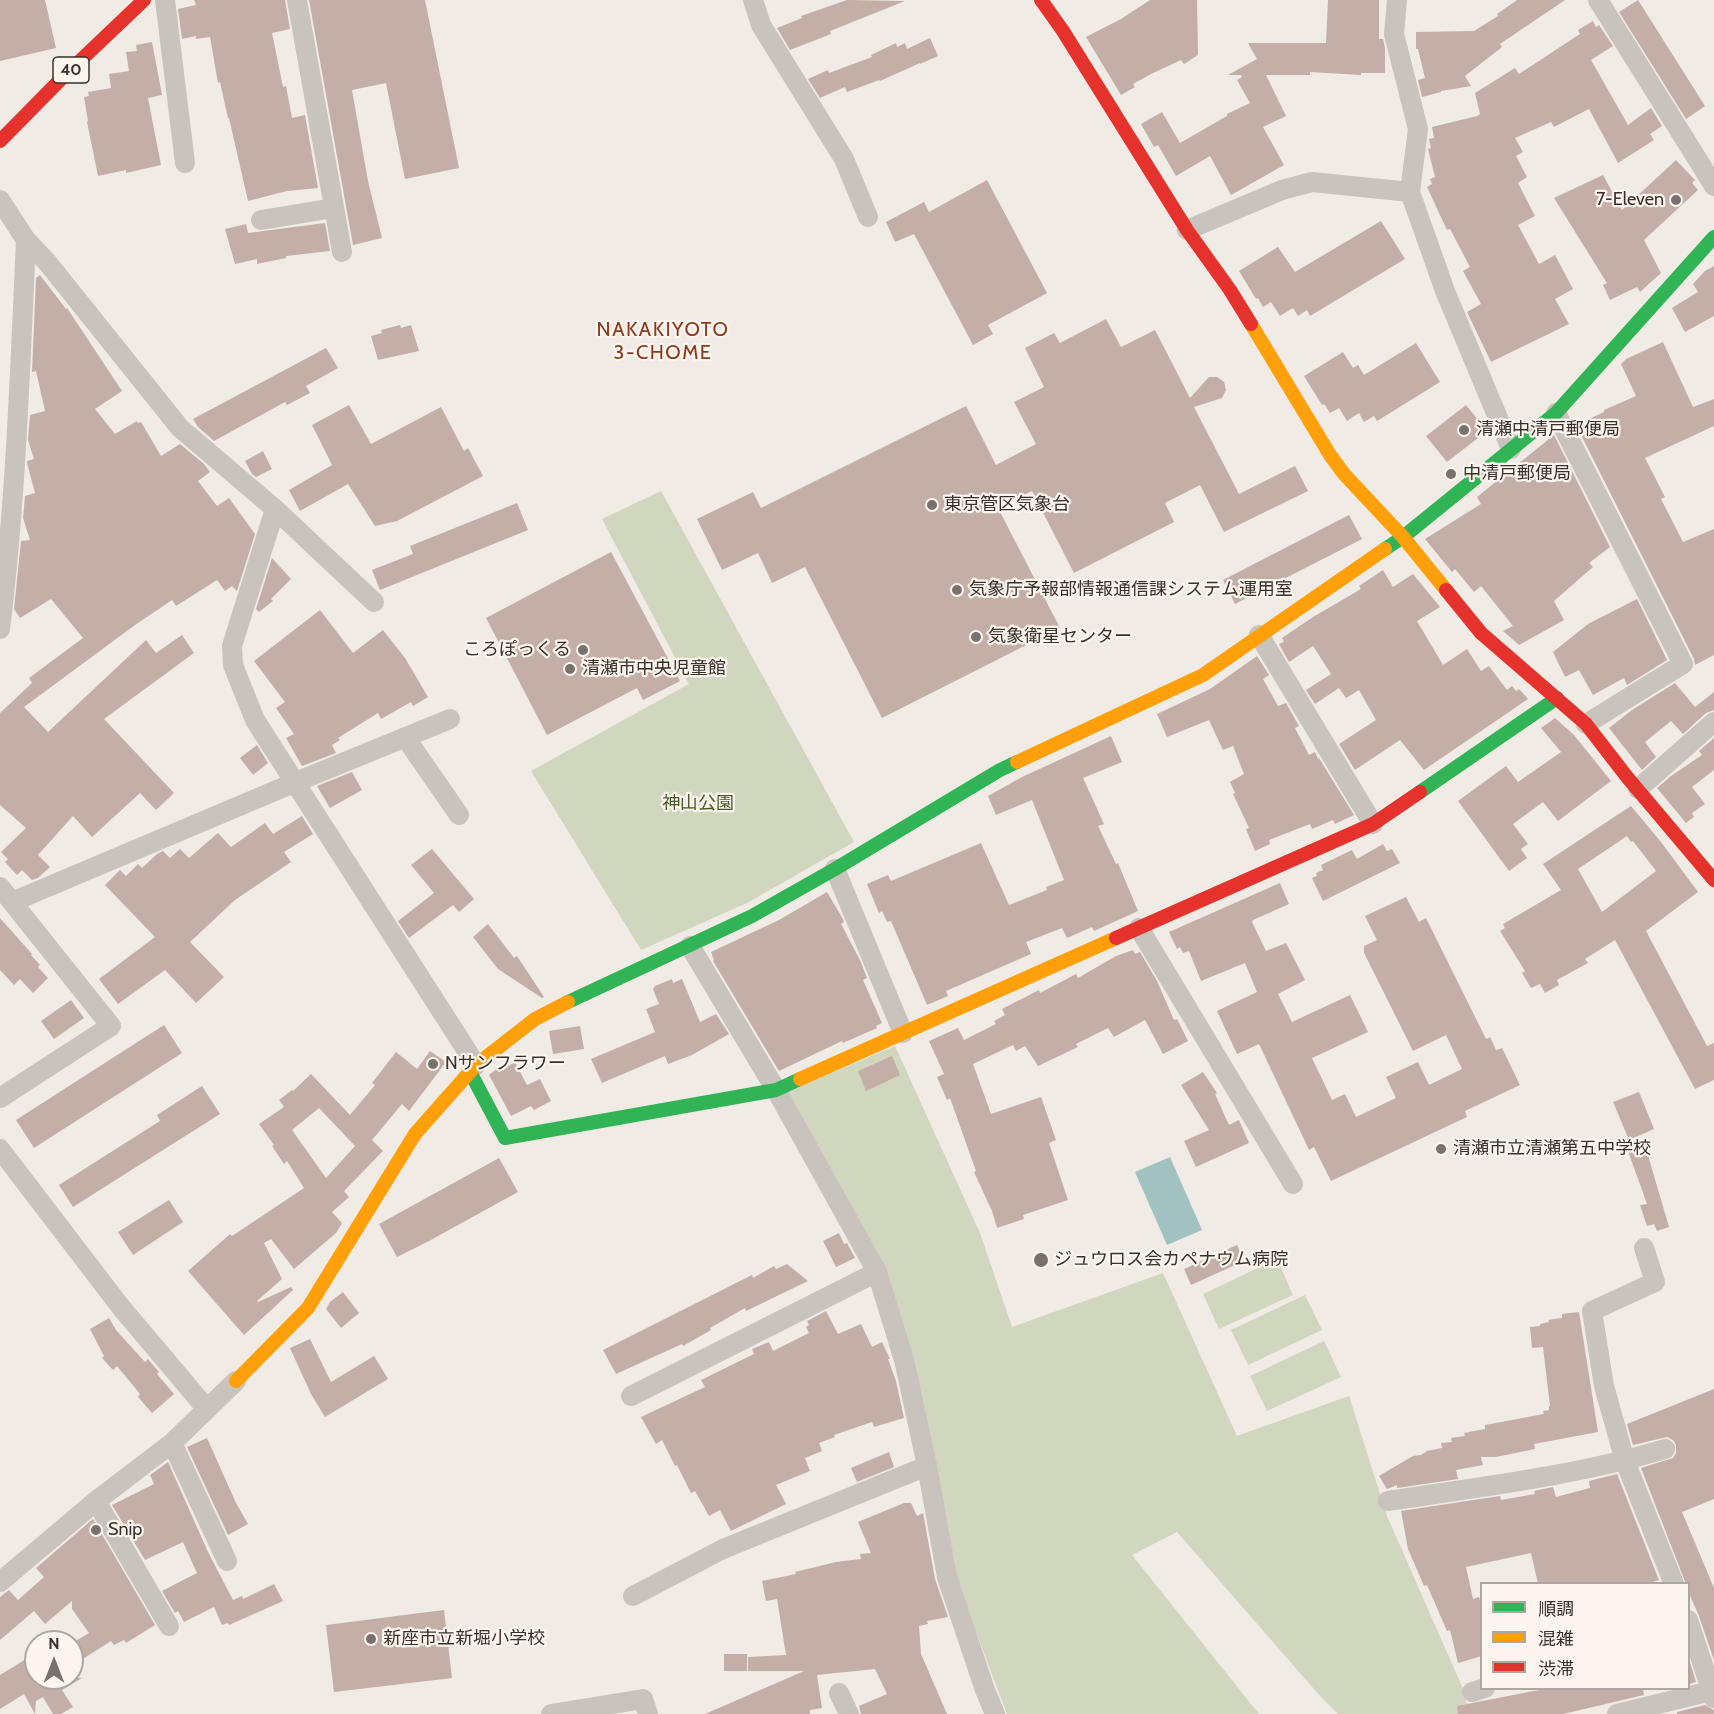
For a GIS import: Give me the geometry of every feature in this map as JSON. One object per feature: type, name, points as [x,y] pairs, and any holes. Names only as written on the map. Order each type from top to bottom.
[{"type":"street","name":"40","points":[[0,141],[144,0]]},
{"type":"street","points":[[165,0],[185,163]]},
{"type":"street","points":[[297,0],[342,252]]},
{"type":"street","points":[[753,0],[761,25],[844,159],[868,217]]},
{"type":"street","points":[[1041,0],[1063,31],[1187,230],[1230,290],[1330,455],[1344,474],[1403,537],[1481,633],[1586,724],[1714,880]]},
{"type":"street","points":[[1397,0],[1394,34],[1418,129],[1410,192],[1445,291],[1511,449]]},
{"type":"street","points":[[1598,0],[1714,186]]},
{"type":"street","points":[[1187,230],[1282,190],[1312,182],[1410,192]]},
{"type":"street","points":[[0,200],[26,240],[47,262],[180,428],[275,509],[374,602]]},
{"type":"street","points":[[261,220],[334,208]]},
{"type":"street","points":[[0,629],[7,577],[8,438],[26,240]]},
{"type":"street","points":[[0,1582],[96,1501],[172,1443],[308,1308],[415,1134],[473,1068],[535,1019],[752,916],[1000,770],[1203,675],[1403,537],[1556,413],[1713,240]]},
{"type":"street","points":[[1556,413],[1683,664],[1586,724]]},
{"type":"street","points":[[275,509],[232,646],[233,665],[255,720],[296,782],[473,1068],[505,1138],[776,1090],[1373,824],[1557,698]]},
{"type":"street","points":[[1259,635],[1373,824]]},
{"type":"street","points":[[0,1098],[111,1026],[6,895],[450,720]]},
{"type":"street","points":[[1638,789],[1714,722]]},
{"type":"street","points":[[405,737],[459,815]]},
{"type":"street","points":[[835,869],[903,1033]]},
{"type":"street","points":[[1139,927],[1293,1184]]},
{"type":"street","points":[[690,946],[776,1090],[877,1272],[904,1360],[927,1466],[947,1577],[995,1714]]},
{"type":"street","points":[[0,1149],[120,1306],[206,1408]]},
{"type":"street","points":[[1644,1248],[1655,1282],[1592,1311],[1604,1386],[1625,1461],[1673,1582]]},
{"type":"street","points":[[631,1396],[877,1272]]},
{"type":"street","points":[[172,1443],[226,1561]]},
{"type":"street","points":[[1388,1502],[1625,1461],[1665,1449]]},
{"type":"street","points":[[633,1596],[723,1549],[927,1466]]},
{"type":"street","points":[[96,1501],[169,1626]]},
{"type":"street","points":[[1617,1714],[1713,1695],[1691,1633]]},
{"type":"street","points":[[838,1694],[849,1714]]},
{"type":"street","points":[[551,1714],[643,1699],[648,1714]]},
{"type":"green space","name":"神山公園","points":[[661,491],[854,842],[747,903],[641,950],[531,771],[689,684],[602,519]]},
{"type":"green space","points":[[895,1046],[980,1233],[1012,1327],[1163,1273],[1237,1436],[1349,1396],[1387,1516],[1464,1691],[1469,1714],[1338,1714],[1177,1532],[1132,1555],[1259,1714],[1007,1714],[956,1579],[908,1344],[785,1093]]},
{"type":"green space","points":[[1277,1259],[1293,1295],[1219,1329],[1203,1294]]},
{"type":"green space","points":[[1305,1295],[1322,1330],[1248,1365],[1231,1330]]},
{"type":"green space","points":[[1324,1341],[1341,1377],[1267,1411],[1250,1376]]},
{"type":"water","points":[[1170,1157],[1202,1230],[1167,1245],[1135,1172]]},
{"type":"building","points":[[0,0],[45,0],[56,48],[0,61]]},
{"type":"building","points":[[194,0],[285,0],[290,29],[272,33],[292,118],[305,115],[318,188],[287,191],[248,201],[220,82],[218,83],[210,37],[196,39],[196,36],[182,39],[178,9],[196,5]]},
{"type":"building","points":[[309,0],[425,0],[459,168],[405,179],[386,83],[352,90],[368,181],[382,238],[353,245]]},
{"type":"building","points":[[847,0],[905,1],[790,50],[777,28],[802,18],[801,16]]},
{"type":"building","points":[[1150,0],[1197,0],[1198,55],[1184,64],[1181,60],[1151,74],[1133,84],[1135,87],[1121,95],[1086,37],[1121,19]]},
{"type":"building","points":[[1328,0],[1379,0],[1379,39],[1383,39],[1385,48],[1385,73],[1361,73],[1361,75],[1310,72],[1310,75],[1266,75],[1286,116],[1263,127],[1284,165],[1231,195],[1210,156],[1176,176],[1158,145],[1154,147],[1141,124],[1162,112],[1180,143],[1227,114],[1250,103],[1237,80],[1242,77],[1241,75],[1228,75],[1257,59],[1248,43],[1326,43]]},
{"type":"building","points":[[1517,0],[1565,0],[1500,44],[1502,47],[1465,76],[1471,86],[1422,97],[1418,80],[1425,78],[1418,49],[1416,49],[1416,32],[1474,31],[1498,16],[1497,14]]},
{"type":"building","points":[[1638,0],[1705,106],[1686,119],[1619,12]]},
{"type":"building","points":[[1593,21],[1596,27],[1599,25],[1613,46],[1591,60],[1628,125],[1651,108],[1662,126],[1650,134],[1654,140],[1618,163],[1589,109],[1554,127],[1551,122],[1515,138],[1523,152],[1516,156],[1527,177],[1518,183],[1535,216],[1518,225],[1539,264],[1555,255],[1573,289],[1555,299],[1569,324],[1491,362],[1467,312],[1481,304],[1463,271],[1470,267],[1450,229],[1447,230],[1427,187],[1432,184],[1430,179],[1435,177],[1428,149],[1431,148],[1429,139],[1434,138],[1432,127],[1477,116],[1480,114],[1475,93],[1515,68],[1519,74],[1580,34],[1578,30]]},
{"type":"building","points":[[930,38],[938,56],[880,81],[847,92],[845,87],[820,98],[808,79],[828,70],[829,73],[872,57],[871,55],[896,43],[897,47],[905,43],[907,49]]},
{"type":"building","points":[[152,42],[162,95],[148,98],[161,165],[126,173],[126,170],[98,176],[84,97],[89,96],[88,92],[111,88],[109,74],[129,71],[126,52],[137,51],[136,45]]},
{"type":"building","points":[[1676,160],[1695,180],[1692,183],[1698,190],[1644,240],[1661,273],[1640,292],[1637,287],[1610,300],[1603,285],[1607,283],[1554,198],[1603,175],[1622,210]]},
{"type":"building","points":[[987,180],[1047,293],[988,325],[993,334],[973,345],[914,234],[895,242],[886,222],[924,202],[929,212]]},
{"type":"building","points":[[1381,221],[1405,259],[1310,316],[1307,310],[1298,316],[1293,308],[1280,316],[1271,302],[1263,307],[1239,271],[1278,247],[1295,272]]},
{"type":"building","points":[[325,223],[330,251],[286,256],[286,258],[257,264],[257,259],[235,264],[225,229],[246,224],[248,233]]},
{"type":"building","points":[[1714,266],[1714,316],[1685,332],[1672,308],[1698,292],[1693,284],[1705,271]]},
{"type":"building","points":[[40,275],[67,308],[122,391],[95,409],[115,434],[137,421],[141,422],[161,456],[180,444],[210,472],[198,481],[217,506],[229,498],[255,534],[237,591],[232,586],[225,591],[217,580],[176,606],[172,600],[24,707],[48,732],[146,640],[156,653],[182,635],[194,653],[104,719],[174,793],[156,810],[140,793],[92,837],[73,816],[38,855],[50,867],[38,878],[32,880],[22,870],[17,875],[5,862],[8,859],[1,852],[26,828],[0,805],[0,713],[32,683],[29,678],[83,638],[51,599],[20,618],[14,609],[21,541],[30,540],[23,518],[25,496],[35,493],[27,463],[34,459],[28,440],[30,415],[45,411],[36,371],[32,372],[36,278]]},
{"type":"building","points":[[1106,319],[1121,347],[1155,330],[1190,398],[1209,377],[1217,377],[1224,382],[1226,390],[1222,398],[1194,407],[1239,494],[1295,466],[1308,491],[1224,532],[1200,485],[1165,503],[1174,522],[1074,573],[1032,491],[998,508],[1060,628],[882,718],[805,567],[772,583],[758,553],[722,570],[697,519],[753,492],[761,508],[966,406],[996,465],[1036,444],[1014,402],[1044,387],[1025,348],[1054,333],[1060,343]]},
{"type":"building","points":[[400,325],[401,328],[411,325],[419,351],[378,360],[371,336],[382,333],[381,330]]},
{"type":"building","points":[[1663,342],[1693,407],[1714,399],[1714,426],[1645,458],[1665,497],[1661,499],[1683,542],[1714,529],[1714,655],[1695,665],[1576,425],[1636,396],[1621,364],[1626,359]]},
{"type":"building","points":[[1416,343],[1440,382],[1377,421],[1374,416],[1364,422],[1359,413],[1347,421],[1339,408],[1330,413],[1324,404],[1322,405],[1304,376],[1343,352],[1353,368],[1358,365],[1364,375]]},
{"type":"building","points":[[326,348],[338,368],[306,386],[310,393],[287,405],[285,402],[214,441],[198,427],[193,419]]},
{"type":"building","points":[[349,405],[371,444],[441,407],[464,451],[468,448],[483,476],[397,521],[375,526],[348,484],[300,511],[289,490],[332,465],[312,425]]},
{"type":"building","points":[[1466,405],[1487,431],[1447,462],[1426,436]]},
{"type":"building","points":[[1554,435],[1610,547],[1589,563],[1593,567],[1554,601],[1564,620],[1519,645],[1503,631],[1513,626],[1481,586],[1474,592],[1455,569],[1452,572],[1425,539],[1481,504],[1477,497]]},
{"type":"building","points":[[263,451],[272,469],[256,477],[245,461]]},
{"type":"building","points":[[517,503],[528,530],[380,590],[372,570],[413,554],[410,546]]},
{"type":"building","points":[[1349,515],[1362,539],[1235,604],[1223,580]]},
{"type":"building","name":"ころぽっくる","points":[[611,552],[680,681],[643,700],[637,688],[547,735],[486,618]]},
{"type":"building","points":[[272,558],[291,579],[271,599],[273,601],[259,612],[256,609]]},
{"type":"building","points":[[1383,570],[1393,587],[1413,574],[1440,607],[1417,621],[1443,665],[1467,649],[1481,671],[1489,666],[1507,690],[1512,686],[1516,691],[1519,689],[1528,699],[1424,770],[1400,740],[1355,770],[1339,744],[1376,720],[1359,690],[1346,698],[1339,688],[1315,704],[1306,690],[1331,674],[1313,646],[1289,662],[1279,644],[1284,642],[1282,638],[1361,589],[1359,586]]},
{"type":"building","points":[[1637,599],[1667,660],[1627,685],[1624,678],[1593,695],[1579,670],[1565,677],[1553,652],[1588,624]]},
{"type":"building","points":[[320,610],[353,653],[383,630],[405,658],[428,697],[413,706],[411,702],[381,719],[378,713],[338,738],[340,740],[332,745],[336,753],[302,766],[286,738],[294,734],[276,708],[285,702],[254,661]]},
{"type":"building","points":[[1257,656],[1269,675],[1263,679],[1278,706],[1286,703],[1299,726],[1295,728],[1309,755],[1315,752],[1354,815],[1335,824],[1333,820],[1312,829],[1310,824],[1269,840],[1270,844],[1255,851],[1246,829],[1249,828],[1233,794],[1235,793],[1230,782],[1244,774],[1233,746],[1223,750],[1209,720],[1167,737],[1157,714],[1210,689]]},
{"type":"building","points":[[1675,683],[1695,707],[1714,692],[1714,710],[1706,713],[1683,734],[1671,721],[1645,742],[1656,757],[1642,770],[1609,728],[1632,710]]},
{"type":"building","points":[[1555,718],[1574,735],[1611,781],[1558,821],[1543,802],[1513,824],[1528,844],[1521,849],[1527,858],[1509,871],[1458,801],[1506,766],[1518,782],[1561,752],[1541,728]]},
{"type":"building","points":[[1111,736],[1122,762],[1083,778],[1104,824],[1098,826],[1116,864],[1118,863],[1138,911],[1094,931],[1092,927],[1067,938],[1062,928],[1026,942],[1031,954],[946,991],[948,996],[927,1005],[891,921],[887,922],[882,911],[879,913],[867,884],[888,875],[891,881],[981,843],[1009,905],[1047,890],[1046,887],[1064,880],[1032,800],[996,815],[988,796],[1022,777]]},
{"type":"building","points":[[1714,738],[1714,770],[1692,787],[1705,804],[1692,813],[1694,817],[1686,823],[1657,788],[1702,755],[1699,751]]},
{"type":"building","points":[[257,745],[268,763],[253,775],[240,758]]},
{"type":"building","points":[[352,772],[362,790],[330,808],[317,786]]},
{"type":"building","points":[[1631,806],[1661,842],[1698,892],[1646,931],[1707,1046],[1714,1043],[1714,1080],[1695,1089],[1615,940],[1585,959],[1588,963],[1557,980],[1559,985],[1545,993],[1540,984],[1531,988],[1522,973],[1525,971],[1500,931],[1505,928],[1503,924],[1561,890],[1543,864]],"holes":[[[1627,836],[1631,842],[1633,841],[1656,871],[1602,912],[1578,869]]]},
{"type":"building","points":[[302,816],[313,834],[284,852],[291,862],[235,900],[190,942],[224,977],[196,1003],[165,970],[118,1004],[99,979],[155,937],[105,885],[120,870],[126,876],[138,864],[142,868],[163,851],[170,858],[180,849],[189,858],[218,833],[231,847],[265,823],[273,834]]},
{"type":"building","points":[[1383,844],[1387,851],[1392,849],[1400,863],[1323,901],[1312,878],[1323,870],[1321,865],[1352,850],[1357,859]]},
{"type":"building","points":[[432,849],[474,899],[459,912],[453,905],[409,938],[398,921],[434,893],[411,865]]},
{"type":"building","points":[[1280,883],[1289,904],[1252,922],[1266,951],[1286,943],[1305,980],[1278,994],[1292,1022],[1350,995],[1368,1032],[1312,1058],[1332,1100],[1345,1094],[1356,1117],[1396,1098],[1386,1077],[1418,1062],[1429,1085],[1462,1069],[1446,1035],[1413,1051],[1364,953],[1364,946],[1377,940],[1365,916],[1406,897],[1419,922],[1426,918],[1486,1039],[1490,1037],[1496,1050],[1502,1048],[1520,1085],[1465,1111],[1467,1117],[1331,1181],[1314,1147],[1309,1150],[1259,1044],[1237,1054],[1217,1011],[1257,992],[1245,963],[1201,981],[1189,951],[1183,953],[1180,947],[1177,949],[1169,932]]},
{"type":"building","points":[[827,892],[843,919],[844,922],[841,924],[860,960],[867,978],[863,980],[882,1023],[876,1026],[877,1028],[843,1043],[842,1041],[779,1071],[713,961],[711,952],[779,920]]},
{"type":"building","points":[[0,918],[32,954],[40,965],[38,967],[48,978],[33,993],[20,979],[14,985],[0,970]]},
{"type":"building","points":[[488,924],[514,958],[517,956],[544,997],[542,998],[498,969],[473,937]]},
{"type":"building","points":[[1133,950],[1135,954],[1140,952],[1157,981],[1174,1020],[1177,1019],[1188,1041],[1163,1054],[1145,1020],[1114,1037],[1108,1028],[1076,1044],[1078,1047],[1038,1066],[1025,1046],[1016,1051],[1013,1045],[973,1064],[991,1114],[1041,1097],[1056,1140],[1049,1143],[1068,1200],[1023,1215],[1024,1219],[997,1228],[992,1211],[974,1172],[976,1171],[950,1098],[947,1100],[937,1077],[944,1074],[929,1041],[958,1028],[964,1040],[996,1024],[994,1021],[1005,1015],[1002,1009],[1076,974],[1078,978],[1116,956]]},
{"type":"building","points":[[672,979],[673,983],[682,979],[700,1022],[716,1014],[729,1034],[692,1055],[668,1064],[665,1056],[602,1083],[591,1059],[655,1032],[646,1009],[659,1004],[653,989],[655,986]]},
{"type":"building","points":[[71,1000],[84,1018],[54,1039],[41,1021]]},
{"type":"building","points":[[164,1025],[182,1053],[34,1148],[16,1120]]},
{"type":"building","points":[[580,1026],[584,1049],[553,1054],[549,1031]]},
{"type":"building","points":[[430,1051],[446,1062],[409,1111],[402,1104],[372,1140],[383,1151],[344,1191],[349,1197],[332,1212],[342,1223],[336,1233],[294,1269],[271,1239],[264,1243],[282,1279],[257,1301],[291,1287],[293,1290],[244,1335],[188,1271],[230,1234],[232,1236],[304,1188],[287,1161],[284,1164],[259,1124],[284,1107],[279,1100],[293,1091],[311,1074],[350,1115],[375,1085],[372,1083],[396,1052],[417,1069]],"holes":[[[319,1108],[355,1146],[326,1178],[292,1130]]]},
{"type":"building","points":[[892,1056],[900,1075],[866,1091],[858,1071]]},
{"type":"building","points":[[515,1062],[527,1085],[540,1079],[551,1101],[534,1110],[531,1106],[511,1116],[489,1075],[503,1064],[505,1068]]},
{"type":"building","points":[[1203,1072],[1217,1093],[1215,1094],[1229,1125],[1239,1120],[1249,1143],[1196,1167],[1184,1141],[1209,1130],[1181,1085]]},
{"type":"building","points":[[202,1086],[220,1114],[73,1207],[59,1185],[160,1121],[157,1115]]},
{"type":"building","points":[[1639,1092],[1654,1129],[1629,1140],[1613,1102]]},
{"type":"building","points":[[1645,1145],[1669,1227],[1657,1231],[1654,1224],[1647,1226],[1640,1205],[1647,1204],[1628,1151]]},
{"type":"building","points":[[499,1158],[518,1192],[397,1257],[379,1224]]},
{"type":"building","points":[[169,1200],[183,1222],[133,1255],[118,1232]]},
{"type":"building","points":[[839,1233],[855,1258],[836,1267],[823,1241]]},
{"type":"building","points":[[1237,1245],[1244,1261],[1191,1285],[1184,1269]]},
{"type":"building","points":[[787,1264],[808,1281],[746,1311],[745,1308],[683,1346],[682,1344],[616,1374],[603,1350],[752,1275],[753,1278],[774,1266],[776,1269]]},
{"type":"building","points":[[343,1292],[359,1313],[341,1328],[326,1309],[330,1302]]},
{"type":"building","points":[[826,1311],[838,1334],[861,1324],[872,1347],[882,1342],[890,1359],[888,1359],[896,1381],[904,1418],[874,1427],[872,1422],[834,1435],[835,1437],[819,1443],[822,1451],[805,1458],[810,1471],[776,1485],[786,1504],[731,1531],[720,1510],[709,1516],[695,1491],[691,1493],[662,1440],[656,1444],[641,1417],[705,1387],[701,1380],[754,1354],[752,1349],[769,1342],[773,1351],[809,1333],[806,1327],[809,1325],[807,1321]]},
{"type":"building","points":[[1579,1312],[1598,1432],[1534,1444],[1535,1449],[1496,1457],[1481,1457],[1483,1465],[1456,1470],[1458,1479],[1397,1488],[1397,1485],[1387,1489],[1379,1476],[1413,1456],[1442,1448],[1441,1443],[1452,1442],[1451,1438],[1465,1436],[1464,1433],[1485,1429],[1485,1425],[1544,1414],[1543,1411],[1549,1410],[1543,1347],[1532,1348],[1530,1327],[1540,1326],[1540,1324],[1549,1322],[1548,1320],[1562,1318],[1562,1314]]},
{"type":"building","points":[[109,1318],[116,1330],[145,1362],[148,1359],[174,1394],[152,1413],[117,1366],[113,1370],[102,1358],[104,1356],[90,1329]]},
{"type":"building","points":[[310,1339],[331,1382],[374,1356],[388,1379],[325,1417],[311,1394],[290,1348]]},
{"type":"building","points":[[1714,1389],[1714,1499],[1682,1512],[1714,1588],[1714,1660],[1690,1595],[1690,1582],[1685,1582],[1641,1468],[1673,1458],[1676,1445],[1667,1437],[1633,1445],[1627,1424]]},
{"type":"building","points":[[207,1438],[248,1524],[228,1535],[187,1447]]},
{"type":"building","points":[[889,1452],[894,1467],[857,1482],[851,1468]]},
{"type":"building","points":[[168,1462],[208,1552],[233,1600],[242,1596],[243,1599],[274,1584],[283,1601],[229,1625],[228,1623],[222,1625],[214,1607],[184,1622],[178,1611],[175,1613],[162,1591],[197,1573],[183,1542],[145,1560],[112,1505],[154,1484],[150,1475]]},
{"type":"building","points":[[1617,1474],[1659,1580],[1653,1582],[1538,1582],[1531,1553],[1466,1567],[1473,1599],[1479,1597],[1480,1601],[1480,1657],[1458,1663],[1450,1630],[1447,1631],[1408,1549],[1401,1511],[1500,1496],[1501,1500],[1535,1494],[1534,1491],[1553,1487],[1556,1497],[1590,1488],[1589,1481]]},
{"type":"building","points":[[904,1503],[911,1503],[917,1516],[923,1513],[935,1579],[948,1617],[927,1621],[928,1624],[919,1626],[921,1654],[947,1714],[861,1714],[859,1706],[887,1694],[875,1669],[817,1675],[822,1708],[810,1710],[810,1714],[705,1714],[804,1671],[748,1671],[748,1657],[786,1655],[777,1599],[766,1601],[762,1581],[836,1562],[861,1559],[860,1554],[871,1553],[858,1522]]},
{"type":"building","points":[[93,1519],[155,1625],[126,1643],[124,1640],[114,1645],[111,1641],[84,1658],[84,1636],[89,1633],[72,1609],[72,1601],[45,1624],[34,1611],[0,1640],[0,1597],[9,1590],[18,1600],[44,1577],[36,1568]]},
{"type":"building","points":[[444,1610],[452,1678],[334,1692],[326,1625]]},
{"type":"building","points":[[724,1654],[747,1654],[747,1671],[724,1671]]},
{"type":"building","points":[[24,1660],[24,1690],[62,1690],[73,1707],[61,1714],[53,1714],[43,1697],[36,1701],[35,1714],[24,1694],[0,1709],[0,1675]]},
{"type":"building","points":[[1690,1662],[1696,1682],[1690,1684]]},
{"type":"building","points":[[1539,1690],[1643,1690],[1644,1695],[1563,1714],[1458,1714],[1457,1706]]},
{"type":"building","points":[[1705,1705],[1714,1710],[1714,1714],[1677,1714],[1677,1712]]},
{"type":"traffic: fast","points":[[1385,549],[1403,537],[1556,413],[1714,237]]},
{"type":"traffic: fast","points":[[1420,792],[1557,698]]},
{"type":"traffic: fast","points":[[568,1002],[752,916],[1017,762]]},
{"type":"traffic: fast","points":[[470,1072],[505,1138],[776,1090],[800,1079]]},
{"type":"traffic: slow","points":[[1251,324],[1330,455],[1344,474],[1403,537],[1446,590]]},
{"type":"traffic: slow","points":[[1017,762],[1203,675],[1385,549]]},
{"type":"traffic: slow","points":[[800,1079],[1116,938]]},
{"type":"traffic: slow","points":[[236,1381],[308,1308],[415,1134],[476,1065],[535,1019],[568,1002]]},
{"type":"traffic: jam","points":[[0,141],[144,0]]},
{"type":"traffic: jam","points":[[1041,0],[1063,31],[1187,230],[1251,324]]},
{"type":"traffic: jam","points":[[1446,590],[1481,633],[1586,724],[1627,777],[1714,880]]},
{"type":"traffic: jam","points":[[1116,938],[1373,824],[1420,792]]},
{"type":"place","name":"7-Eleven","points":[[1676,200]]},
{"type":"place","name":"清瀬中清戸郵便局","points":[[1464,430]]},
{"type":"place","name":"中清戸郵便局","points":[[1451,474]]},
{"type":"place","name":"東京管区気象台","points":[[932,505]]},
{"type":"place","name":"気象庁予報部情報通信課システム運用室","points":[[957,590]]},
{"type":"place","name":"気象衛星センター","points":[[976,637]]},
{"type":"place","name":"ころぽっくる","points":[[583,650]]},
{"type":"place","name":"清瀬市中央児童館","points":[[570,669]]},
{"type":"place","name":"Nサンフラワー","points":[[433,1064]]},
{"type":"place","name":"清瀬市立清瀬第五中学校","points":[[1441,1149]]},
{"type":"place","name":"ジュウロス会カペナウム病院","points":[[1041,1260]]},
{"type":"place","name":"Snip","points":[[96,1530]]},
{"type":"place","name":"新座市立新堀小学校","points":[[371,1639]]},
{"type":"district","name":"NAKAKIYOTO 3-CHOME","points":[[663,342]]}]
